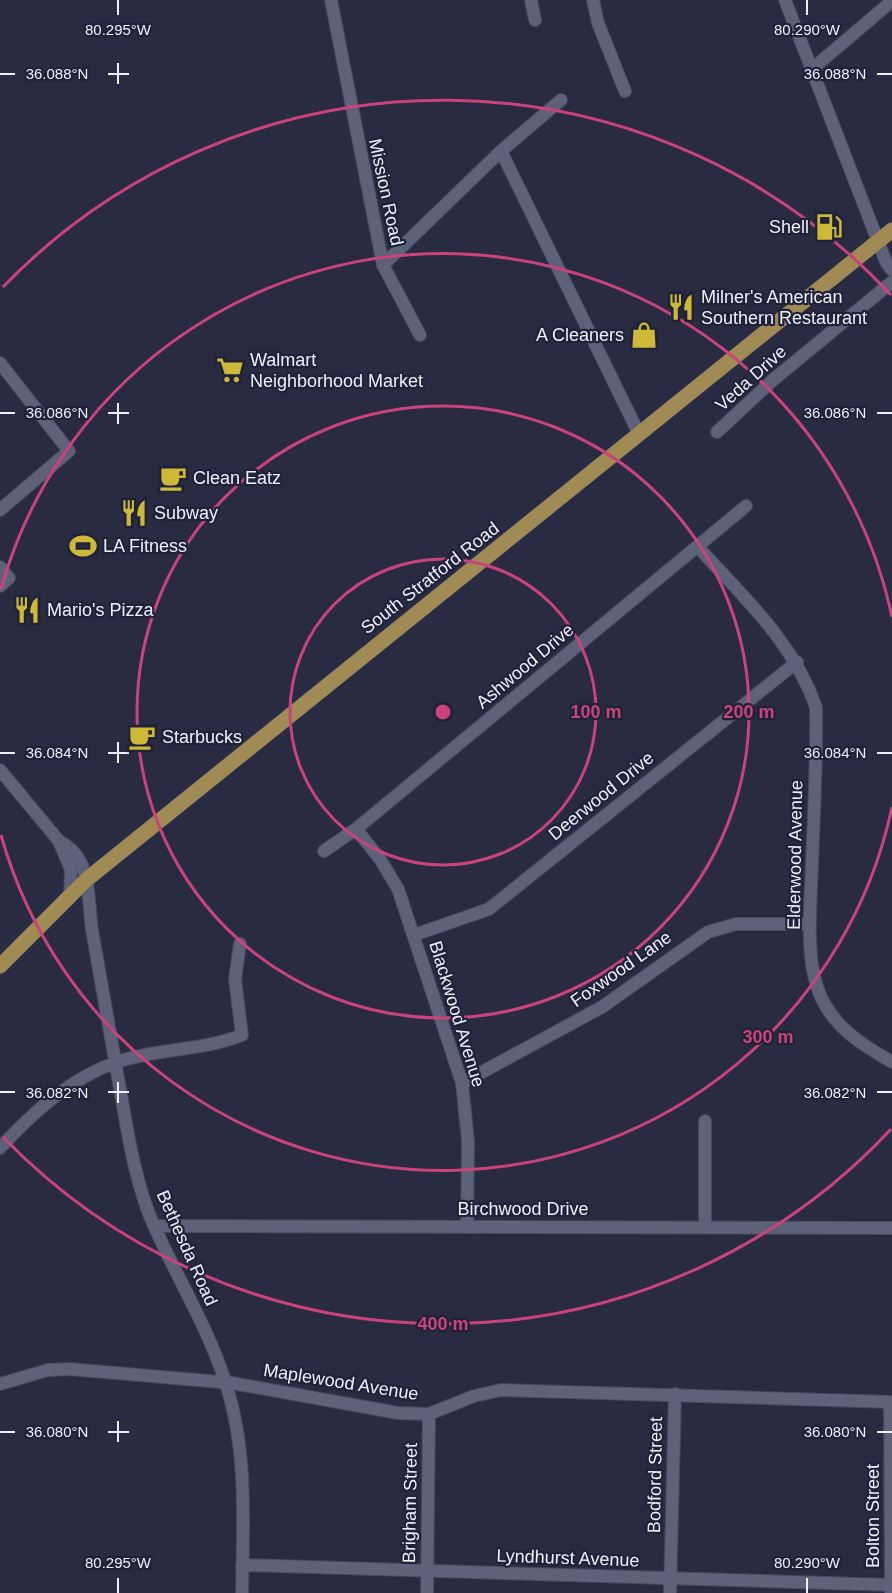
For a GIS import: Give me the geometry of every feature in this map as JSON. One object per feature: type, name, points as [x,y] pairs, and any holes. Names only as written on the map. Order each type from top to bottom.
[{"type":"main road","name":"South Stratford Road","points":[[0,966],[86,880],[892,230]]},
{"type":"street","name":"Mission Road","points":[[331,0],[383,265]]},
{"type":"street","points":[[531,0],[535,20]]},
{"type":"street","points":[[593,0],[598,23],[625,91]]},
{"type":"street","points":[[785,0],[886,262],[892,270]]},
{"type":"street","points":[[812,69],[892,1]]},
{"type":"street","name":"Mission Road","points":[[383,265],[501,151],[561,100]]},
{"type":"street","points":[[501,151],[639,434]]},
{"type":"street","points":[[383,265],[420,335]]},
{"type":"street","name":"Veda Drive","points":[[717,432],[773,380],[892,282]]},
{"type":"street","points":[[0,363],[69,451],[0,510]]},
{"type":"street","name":"Ashwood Drive","points":[[324,851],[356,828],[746,506]]},
{"type":"street","name":"Elderwood Avenue","points":[[698,547],[788,648],[797,662],[816,707],[810,924],[814,977],[824,1003],[840,1026],[865,1047],[892,1062]]},
{"type":"street","points":[[0,567],[4,582]]},
{"type":"street","name":"Deerwood Drive","points":[[414,936],[489,909],[797,662]]},
{"type":"street","points":[[1,772],[59,841],[71,870],[70,897]]},
{"type":"street","name":"Blackwood Avenue","points":[[356,828],[380,859],[398,889],[462,1083],[468,1141],[467,1227]]},
{"type":"street","name":"Bethesda Road","points":[[59,841],[70,847],[81,863],[86,880],[132,1155],[154,1226],[214,1350],[226,1383],[238,1431],[242,1467],[242,1593]]},
{"type":"street","name":"Foxwood Lane","points":[[462,1083],[602,1007],[708,932],[747,924],[810,924]]},
{"type":"street","points":[[0,1148],[42,1106],[76,1082],[118,1062],[222,1043],[242,1035],[235,979],[240,944]]},
{"type":"street","points":[[705,1120],[705,1226]]},
{"type":"street","name":"Birchwood Drive","points":[[154,1226],[892,1228]]},
{"type":"street","name":"Maplewood Avenue","points":[[0,1384],[48,1370],[69,1369],[226,1383],[371,1409],[429,1414],[474,1396],[501,1390],[891,1402]]},
{"type":"street","name":"Bodford Street","points":[[670,1593],[675,1394]]},
{"type":"street","name":"Bolton Street","points":[[891,1402],[891,1593]]},
{"type":"street","name":"Brigham Street","points":[[427,1593],[429,1414]]},
{"type":"street","name":"Lyndhurst Avenue","points":[[242,1564],[892,1585]]},
{"type":"place","name":"Shell","points":[[829,227]]},
{"type":"place","name":"Milner's American Southern Restaurant","points":[[681,307]]},
{"type":"place","name":"A Cleaners","points":[[644,335]]},
{"type":"place","name":"Walmart Neighborhood Market","points":[[230,370]]},
{"type":"place","name":"Clean Eatz","points":[[173,478]]},
{"type":"place","name":"Subway","points":[[134,513]]},
{"type":"place","name":"LA Fitness","points":[[83,546]]},
{"type":"place","name":"Mario's Pizza","points":[[27,610]]},
{"type":"place","name":"Starbucks","points":[[142,737]]}]
